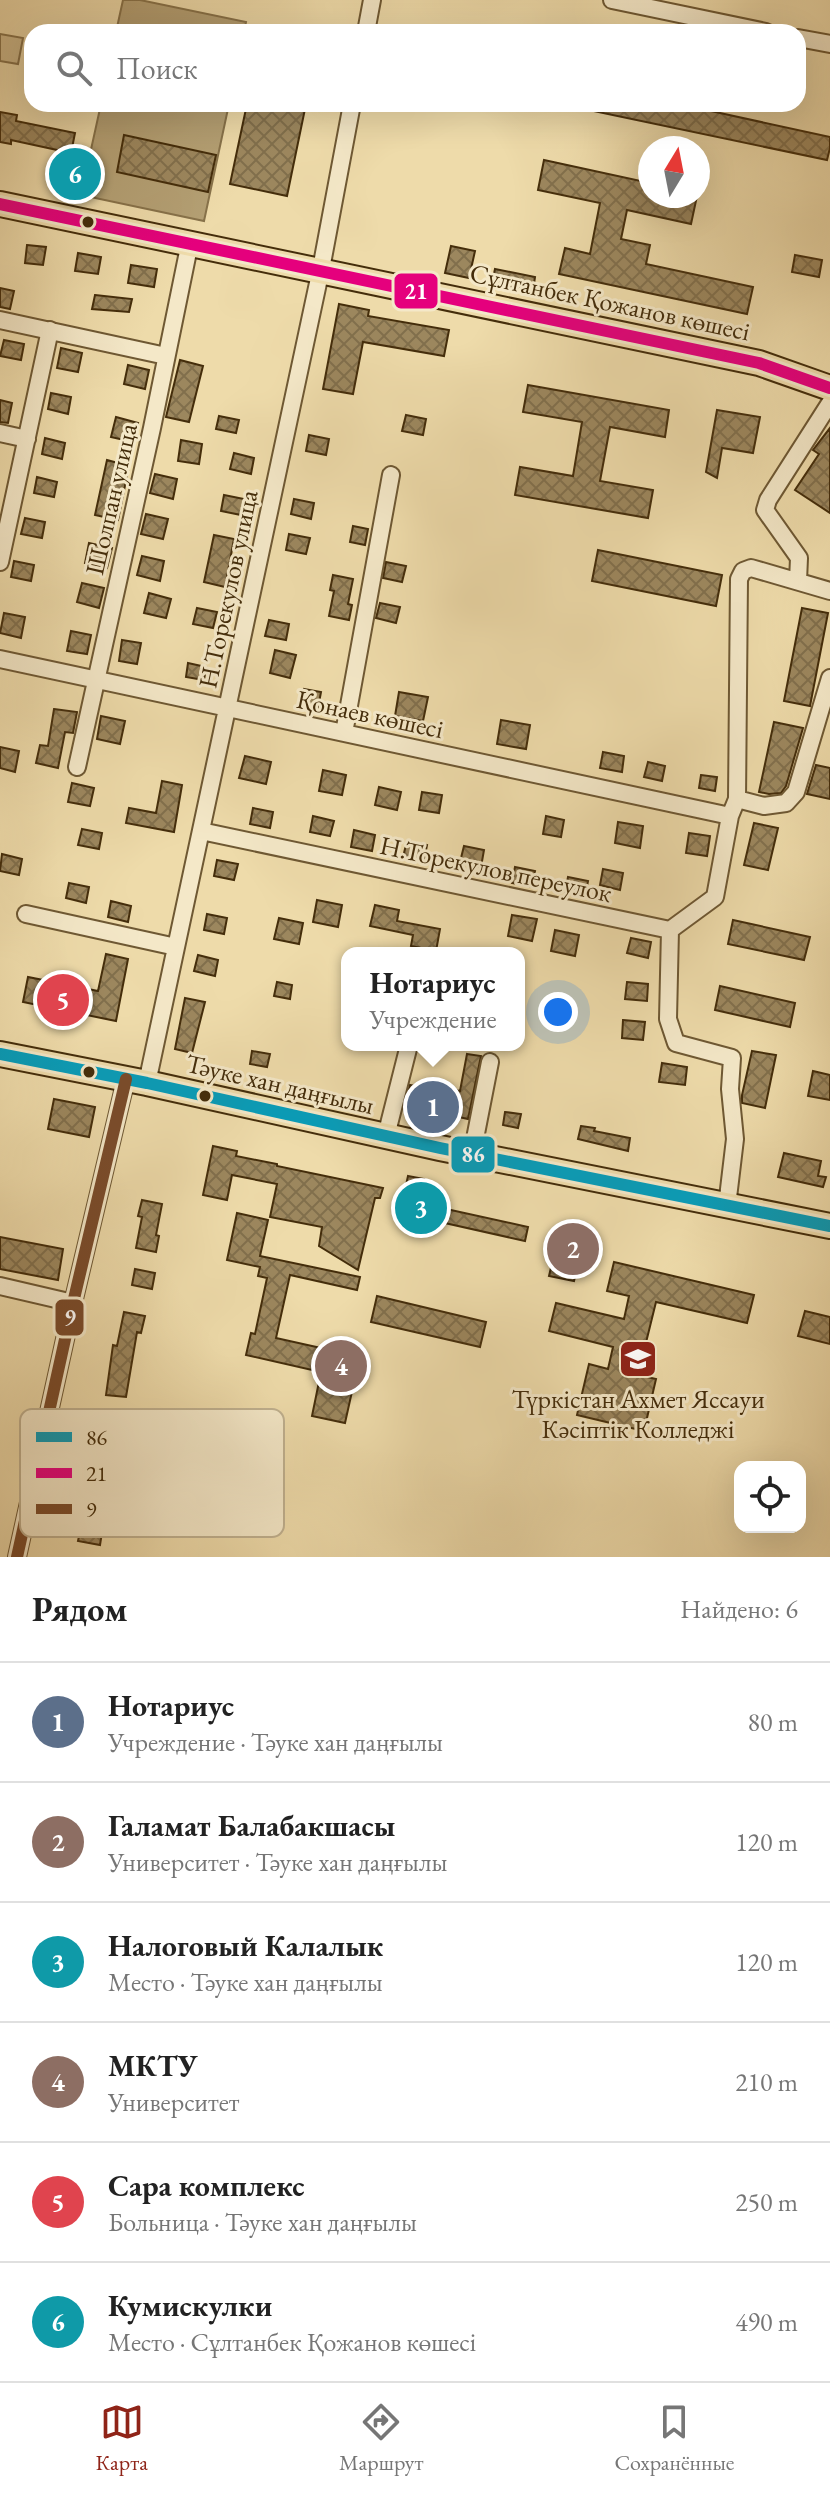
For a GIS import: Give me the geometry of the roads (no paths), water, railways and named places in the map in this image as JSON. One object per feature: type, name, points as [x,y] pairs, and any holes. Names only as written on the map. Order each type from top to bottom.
[{"type":"main road","name":"Сұлтанбек Қожанов көшесі","points":[[0,204],[759,363],[830,388]]},
{"type":"main road","name":"Тәуке хан даңғылы","points":[[0,1054],[830,1226]]},
{"type":"street","points":[[368,24],[372,0]]},
{"type":"street","points":[[612,0],[728,24]]},
{"type":"street","points":[[806,40],[830,44]]},
{"type":"street","name":"Н.Торекулов улица","points":[[50,1409],[73,1303],[176,947],[321,269],[350,112]]},
{"type":"street","name":"Шолпан улица","points":[[77,767],[190,242]]},
{"type":"street","points":[[0,320],[166,356]]},
{"type":"street","points":[[0,562],[50,330]]},
{"type":"street","points":[[798,581],[799,558],[765,510],[768,500],[830,403]]},
{"type":"street","points":[[0,433],[27,439]]},
{"type":"street","points":[[344,733],[391,475]]},
{"type":"street","points":[[727,1206],[735,1139],[730,1089],[732,1058],[676,1043],[668,1019],[670,930],[715,897],[730,816],[737,799],[739,579],[743,571],[751,568],[830,591]]},
{"type":"street","name":"Қонаев көшесі","points":[[0,659],[730,816]]},
{"type":"street","points":[[737,799],[764,806],[786,803],[796,792],[830,678]]},
{"type":"street","name":"Н.Торекулов переулок","points":[[201,831],[670,930]]},
{"type":"street","points":[[26,914],[176,947]]},
{"type":"street","points":[[386,1136],[407,1051]]},
{"type":"street","points":[[472,1154],[490,1062]]},
{"type":"street","points":[[0,1286],[73,1303]]},
{"type":"street","name":"Н.Торекулов улица","points":[[17,1557],[21,1537]]},
{"type":"place","name":"Кумискулки","points":[[75,174]]},
{"type":"place","name":"Сара комплекс","points":[[63,1000]]},
{"type":"place","name":"Нотариус","points":[[433,1107]]},
{"type":"place","name":"Налоговый Калалык","points":[[421,1208]]},
{"type":"place","name":"Галамат Балабакшасы","points":[[573,1249]]},
{"type":"place","name":"Түркістан Ахмет Яссауи Кәсіптік Колледжі","points":[[638,1359]]},
{"type":"place","name":"МКТУ","points":[[341,1366]]}]
